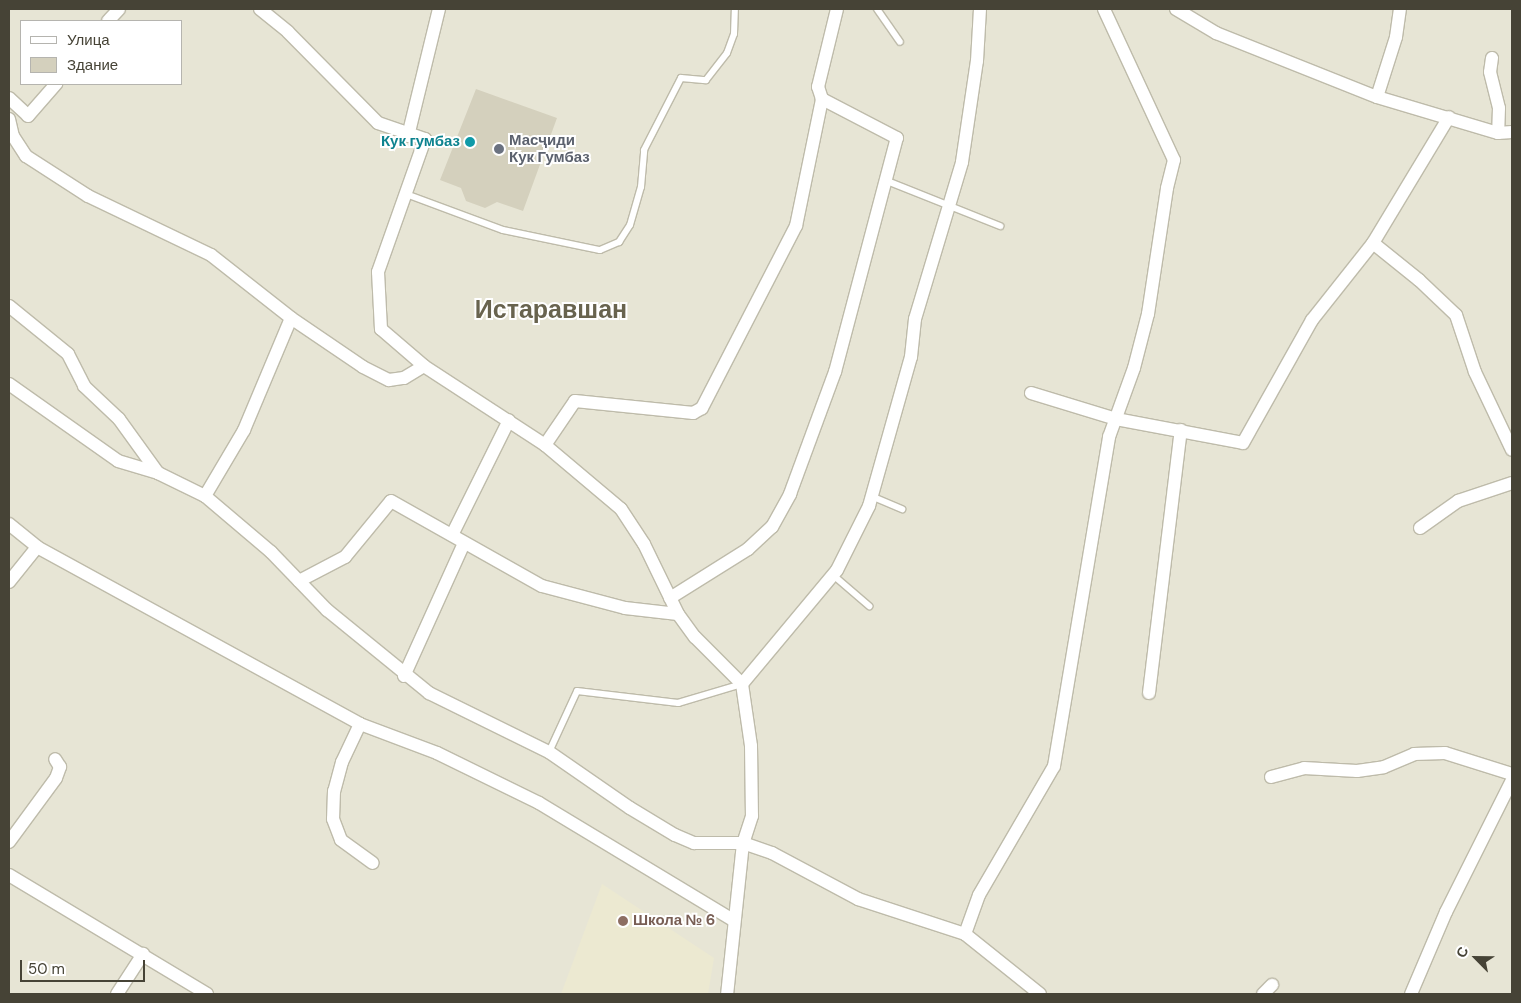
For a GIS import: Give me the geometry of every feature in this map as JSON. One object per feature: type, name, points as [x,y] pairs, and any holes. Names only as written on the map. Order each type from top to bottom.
[{"type":"street","points":[[109,20],[119,9]]},
{"type":"street","points":[[260,9],[288,32],[378,123],[408,136],[425,139],[378,272],[380,329],[424,366],[545,445],[621,509],[644,544],[678,614],[695,637],[742,684],[752,746],[752,816],[743,843],[733,920],[727,994]]},
{"type":"street","points":[[408,136],[439,9]]},
{"type":"street","points":[[545,445],[575,401],[693,414],[702,408],[796,226],[822,99],[818,87],[837,9]]},
{"type":"street","points":[[742,684],[833,575],[871,496],[912,357],[915,319],[962,162],[977,61],[980,9]]},
{"type":"street","points":[[965,934],[979,895],[1054,766],[1108,446],[1134,368],[1148,314],[1166,188],[1174,160],[1104,9]]},
{"type":"street","points":[[1176,9],[1216,34],[1377,97],[1436,116],[1449,116],[1498,133],[1512,132]]},
{"type":"street","points":[[1377,97],[1396,37],[1400,9]]},
{"type":"street","points":[[1492,58],[1490,72],[1499,108],[1498,133]]},
{"type":"street","points":[[9,98],[28,116],[55,85]]},
{"type":"street","points":[[670,598],[748,550],[772,527],[790,494],[835,372],[897,138],[822,99]]},
{"type":"street","points":[[1031,393],[1116,419],[1243,443],[1312,320],[1372,244],[1449,116]]},
{"type":"street","points":[[9,119],[13,136],[26,156],[88,196],[211,255],[291,318],[363,367],[389,380],[404,378],[424,366]]},
{"type":"street","points":[[1372,244],[1420,280],[1456,315],[1475,372],[1512,450]]},
{"type":"street","points":[[9,306],[68,354],[84,386],[119,419],[158,473]]},
{"type":"street","points":[[205,496],[244,430],[291,318]]},
{"type":"street","points":[[9,384],[111,456],[158,473],[205,496],[271,552],[327,610],[404,676],[429,693],[549,752],[630,808],[675,835],[694,842],[743,843],[772,853],[858,900],[965,934],[1040,994]]},
{"type":"street","points":[[452,535],[509,420]]},
{"type":"street","points":[[1149,693],[1181,430]]},
{"type":"street","points":[[1420,528],[1458,501],[1512,483]]},
{"type":"street","points":[[299,581],[345,556],[391,501],[542,586],[625,608],[678,614]]},
{"type":"street","points":[[9,524],[37,548],[360,724],[437,753],[539,802],[733,920]]},
{"type":"street","points":[[404,676],[464,542]]},
{"type":"street","points":[[9,582],[37,548]]},
{"type":"street","points":[[360,724],[342,762],[334,791],[333,819],[341,840],[374,863]]},
{"type":"street","points":[[1271,777],[1304,768],[1366,769],[1384,767],[1414,754],[1445,753],[1512,774]]},
{"type":"street","points":[[9,842],[56,778],[60,767],[55,759]]},
{"type":"street","points":[[1411,994],[1446,912],[1512,780]]},
{"type":"street","points":[[9,875],[207,994]]},
{"type":"street","points":[[118,994],[143,954]]},
{"type":"lane","points":[[406,194],[503,230],[600,250],[619,242],[630,225],[641,187],[644,150],[681,78],[706,80],[727,53],[734,34],[735,9]]},
{"type":"lane","points":[[877,9],[900,42]]},
{"type":"lane","points":[[886,181],[949,204],[1000,226]]},
{"type":"lane","points":[[871,496],[902,509]]},
{"type":"lane","points":[[833,575],[869,606]]},
{"type":"lane","points":[[549,752],[577,691],[678,703],[742,684]]},
{"type":"shaded area","name":"Истаравшан","points":[[9,9],[1512,9],[1512,994],[9,994]]},
{"type":"shaded area","name":"Школа № 6","points":[[602,884],[714,958],[708,994],[561,994]]},
{"type":"building","name":"Масҷиди Кук Гумбаз","points":[[476,89],[557,118],[523,211],[497,202],[485,208],[466,201],[461,188],[440,180]]},
{"type":"place","name":"Кук гумбаз","points":[[470,142]]},
{"type":"place","name":"Масҷиди Кук Гумбаз","points":[[499,149]]},
{"type":"place","name":"Школа № 6","points":[[623,921]]},
{"type":"district","name":"Истаравшан","points":[[551,310]]}]
